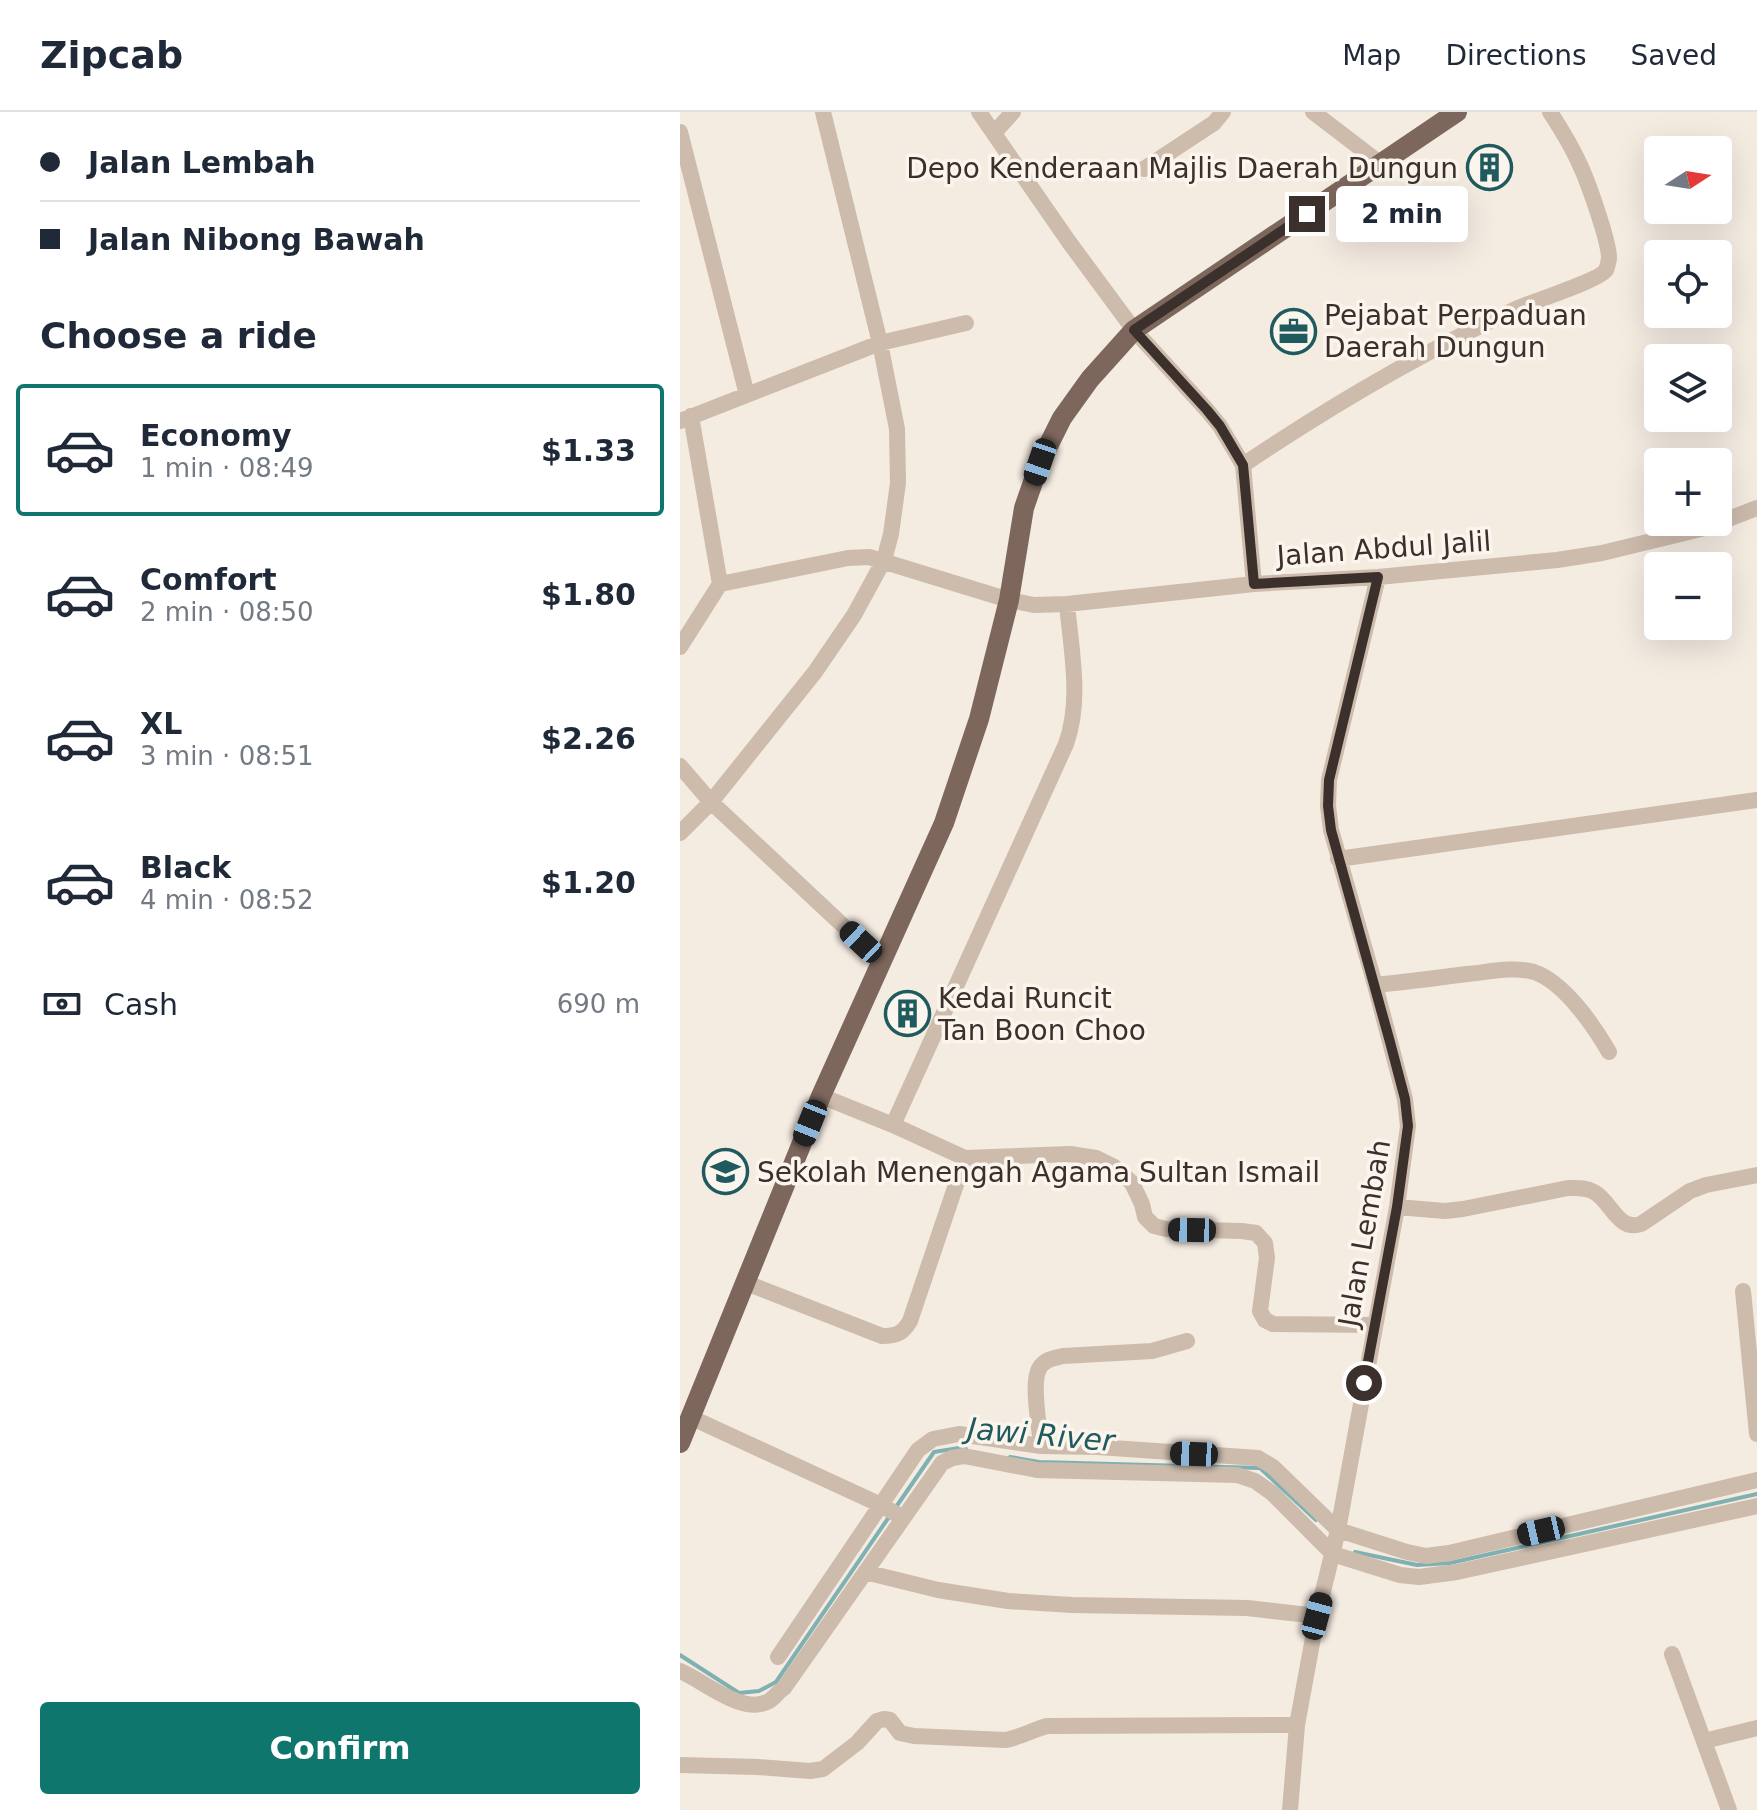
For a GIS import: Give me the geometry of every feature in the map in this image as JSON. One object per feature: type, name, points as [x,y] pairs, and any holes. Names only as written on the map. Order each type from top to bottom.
[{"type":"main road","points":[[680,1443],[821,1096],[944,823],[979,719],[1009,600],[1024,508],[1040,462],[1062,418],[1090,379],[1134,330],[1381,164],[1443,116]]},
{"type":"street","points":[[680,833],[711,802],[815,672],[854,615],[884,560],[891,534],[898,483],[897,429],[880,343],[823,112]]},
{"type":"street","points":[[979,112],[1134,330],[1220,426],[1243,465],[1254,584]]},
{"type":"street","points":[[994,133],[1013,112]]},
{"type":"street","points":[[1144,169],[1214,123],[1223,112]]},
{"type":"street","points":[[1313,112],[1381,164]]},
{"type":"street","points":[[1243,465],[1404,364],[1537,299],[1606,271],[1610,259],[1581,167],[1550,112]]},
{"type":"street","points":[[680,132],[747,395]]},
{"type":"street","points":[[680,647],[720,584],[686,419],[880,343],[966,323]]},
{"type":"street","name":"Jalan Abdul Jalil","points":[[720,584],[848,558],[869,557],[1009,600],[1034,605],[1067,604],[1254,584],[1378,577],[1557,560],[1602,553],[1705,528],[1757,508]]},
{"type":"street","name":"Jalan Lembah","points":[[1290,1810],[1297,1725],[1317,1616],[1338,1530],[1397,1207],[1408,1126],[1405,1099],[1338,859],[1328,806],[1329,780],[1378,577]]},
{"type":"street","points":[[893,1125],[1072,727],[1074,694],[1067,604]]},
{"type":"street","points":[[680,766],[711,802],[882,962]]},
{"type":"street","points":[[1338,859],[1757,800]]},
{"type":"street","points":[[1375,985],[1518,969],[1536,973],[1550,980],[1592,1022],[1609,1052]]},
{"type":"street","points":[[821,1096],[965,1158],[1070,1154],[1096,1158],[1114,1167],[1132,1183],[1145,1217],[1154,1226],[1256,1233],[1265,1243],[1267,1258],[1260,1311],[1265,1320],[1273,1324],[1375,1325]]},
{"type":"street","points":[[744,1282],[882,1336],[895,1336],[910,1321],[965,1158]]},
{"type":"street","points":[[1397,1207],[1445,1211],[1583,1187],[1595,1192],[1623,1222],[1634,1226],[1690,1191],[1757,1175]]},
{"type":"street","points":[[1743,1291],[1757,1434]]},
{"type":"street","points":[[1041,1446],[1035,1379],[1039,1368],[1049,1359],[1152,1351],[1187,1341]]},
{"type":"street","points":[[690,1417],[892,1512]]},
{"type":"street","points":[[680,1671],[737,1702],[753,1705],[769,1701],[784,1688],[865,1572],[918,1450],[933,1439],[959,1434],[1041,1446],[1258,1458],[1273,1467],[1338,1530],[1426,1556],[1757,1480]]},
{"type":"street","points":[[778,1657],[892,1512],[942,1463],[964,1456],[1037,1470],[1237,1475],[1255,1481],[1272,1493],[1333,1554],[1400,1575],[1419,1577],[1440,1576],[1757,1506]]},
{"type":"street","points":[[865,1572],[938,1590],[1008,1601],[1247,1608],[1317,1616]]},
{"type":"street","points":[[1672,1654],[1729,1810]]},
{"type":"street","points":[[680,1765],[823,1769],[857,1743],[877,1721],[884,1719],[895,1724],[900,1733],[914,1736],[1006,1740],[1047,1726],[1297,1725]]},
{"type":"street","points":[[1704,1741],[1757,1728]]},
{"type":"waterway","name":"Jawi River","points":[[896,1507],[934,1452],[966,1449]]},
{"type":"waterway","name":"Jawi River","points":[[1010,1457],[1039,1462],[1260,1468],[1316,1520]]},
{"type":"waterway","name":"Jawi River","points":[[1355,1552],[1417,1565],[1450,1563],[1757,1494]]},
{"type":"waterway","name":"Jawi River","points":[[680,1655],[739,1693],[759,1691],[776,1682],[891,1514]]},
{"type":"place","name":"Depo Kenderaan Majlis Daerah Dungun","points":[[1489,168]]},
{"type":"place","name":"Pejabat Perpaduan Daerah Dungun","points":[[1293,331]]},
{"type":"place","name":"Kedai Runcit Tan Boon Choo","points":[[907,1014]]},
{"type":"place","name":"Sekolah Menengah Agama Sultan Ismail","points":[[726,1172]]},
{"type":"route","points":[[1307,214],[1134,330],[1220,426],[1243,465],[1254,584],[1378,577],[1329,780],[1328,806],[1338,859],[1405,1099],[1408,1126],[1397,1207],[1364,1383]]}]
